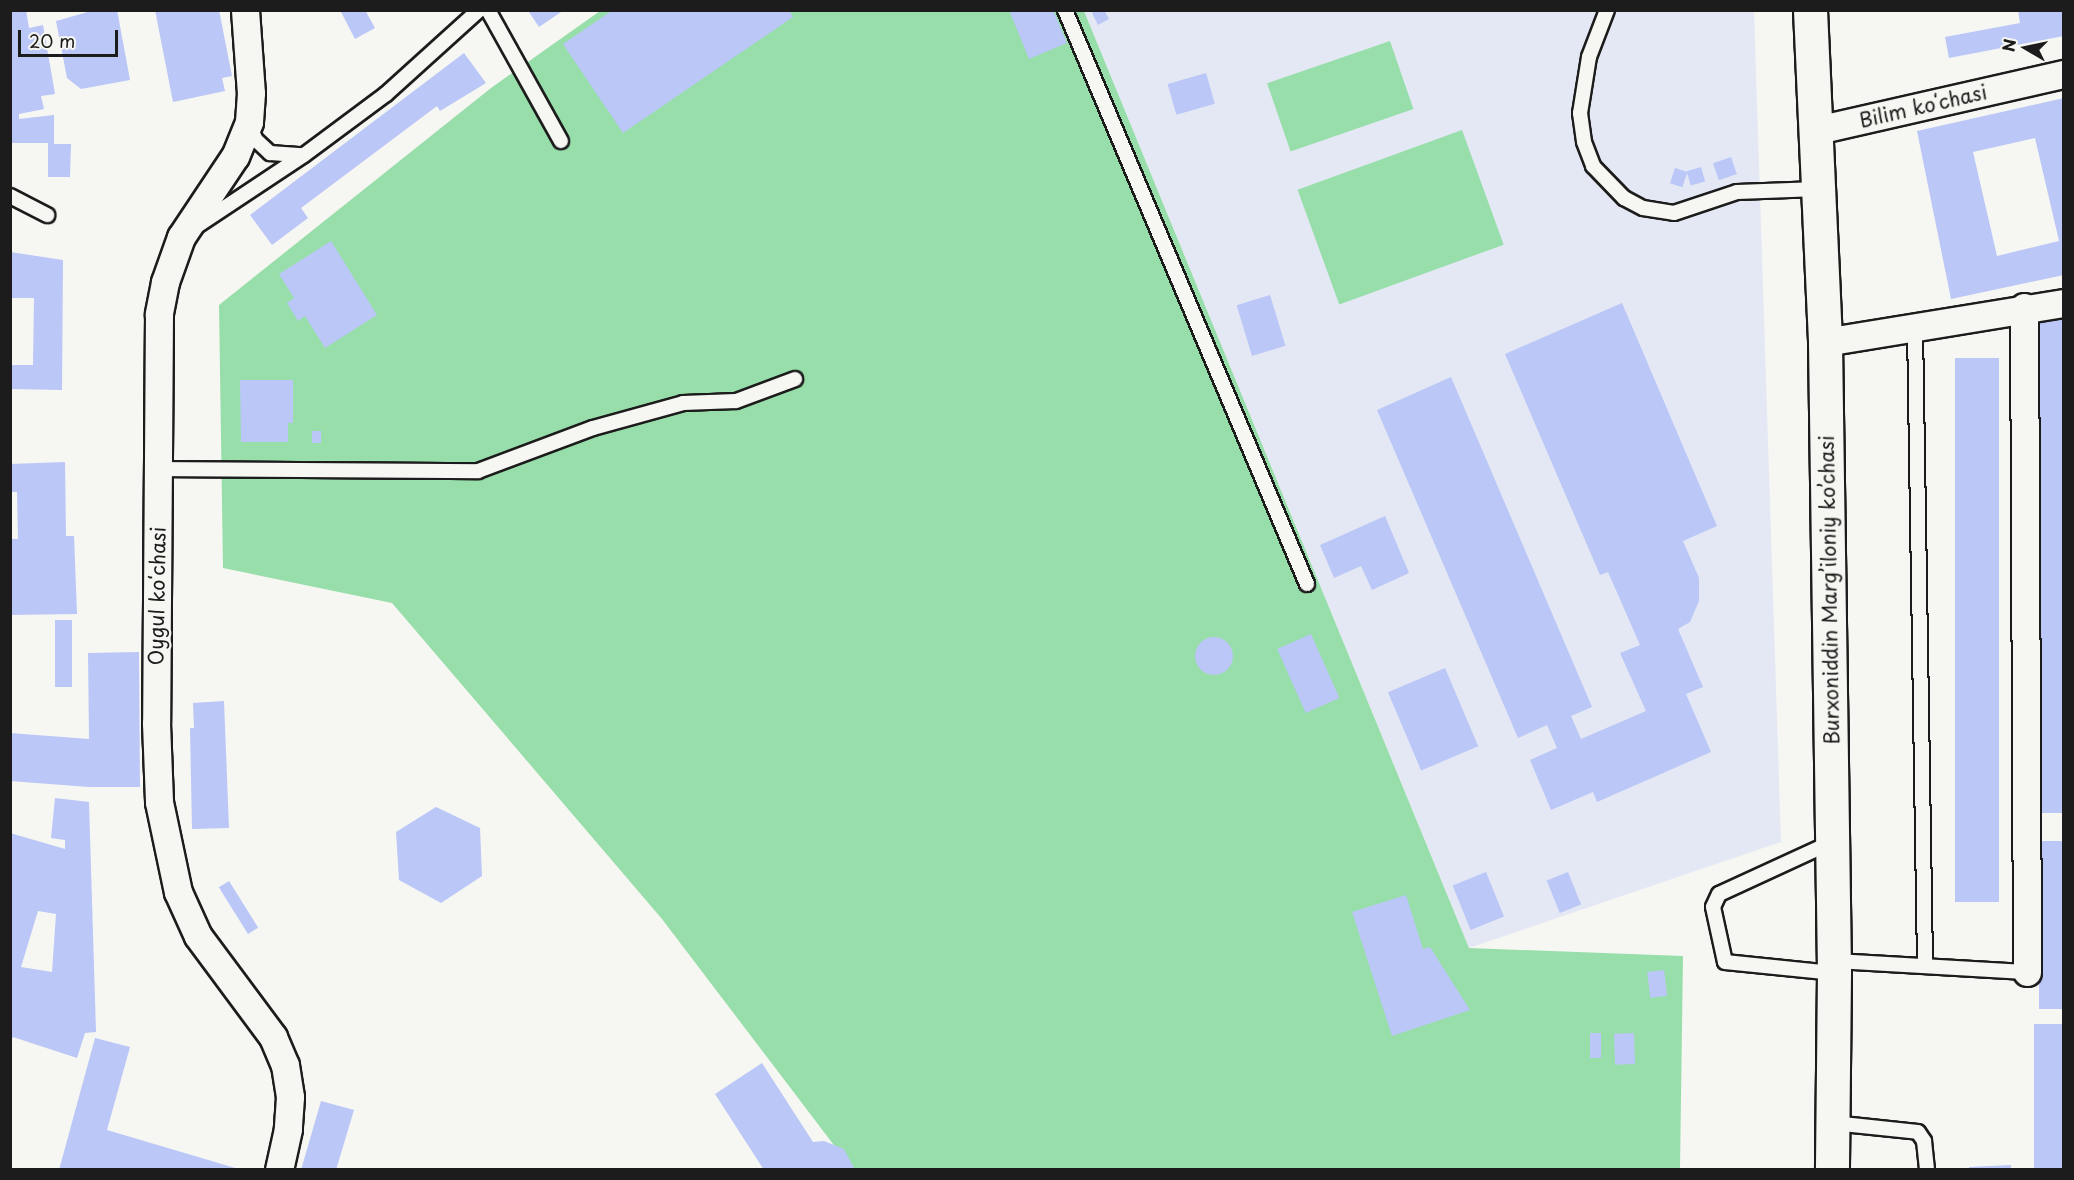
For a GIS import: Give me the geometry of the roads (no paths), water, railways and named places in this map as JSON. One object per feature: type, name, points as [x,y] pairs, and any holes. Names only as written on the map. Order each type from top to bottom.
[{"type":"main road","name":"Burxoniddin Marg’iloniy ko’chasi","points":[[1810,10],[1820,189],[1825,342],[1833,841],[1832,1170]]},
{"type":"street","name":"Oygul koʻchasi","points":[[245,10],[251,93],[249,122],[235,156],[181,237],[165,282],[159,314],[156,723],[159,802],[166,848],[178,892],[198,936],[273,1037],[285,1065],[290,1097],[279,1170]]},
{"type":"street","name":"Bilim koʻchasi","points":[[1817,130],[2064,74]]},
{"type":"street","points":[[1825,342],[2064,303]]},
{"type":"street","points":[[2024,308],[2027,972]]},
{"type":"lane","points":[[181,237],[304,155],[386,94],[479,10]]},
{"type":"lane","points":[[488,10],[561,141]]},
{"type":"lane","points":[[1065,10],[1307,584]]},
{"type":"lane","points":[[1607,10],[1589,57],[1580,113],[1584,142],[1593,166],[1624,198],[1657,212],[1674,213],[1737,192],[1820,189]]},
{"type":"lane","points":[[249,122],[255,139],[270,153],[304,155]]},
{"type":"lane","points":[[10,196],[47,215]]},
{"type":"lane","points":[[1915,327],[1924,966]]},
{"type":"lane","points":[[158,469],[478,471],[593,428],[683,403],[736,401],[795,379]]},
{"type":"lane","points":[[1833,841],[1719,894],[1713,907],[1725,962],[1834,967],[1924,966],[2027,972]]},
{"type":"lane","points":[[1833,1123],[1918,1132],[1924,1141],[1928,1170]]}]
